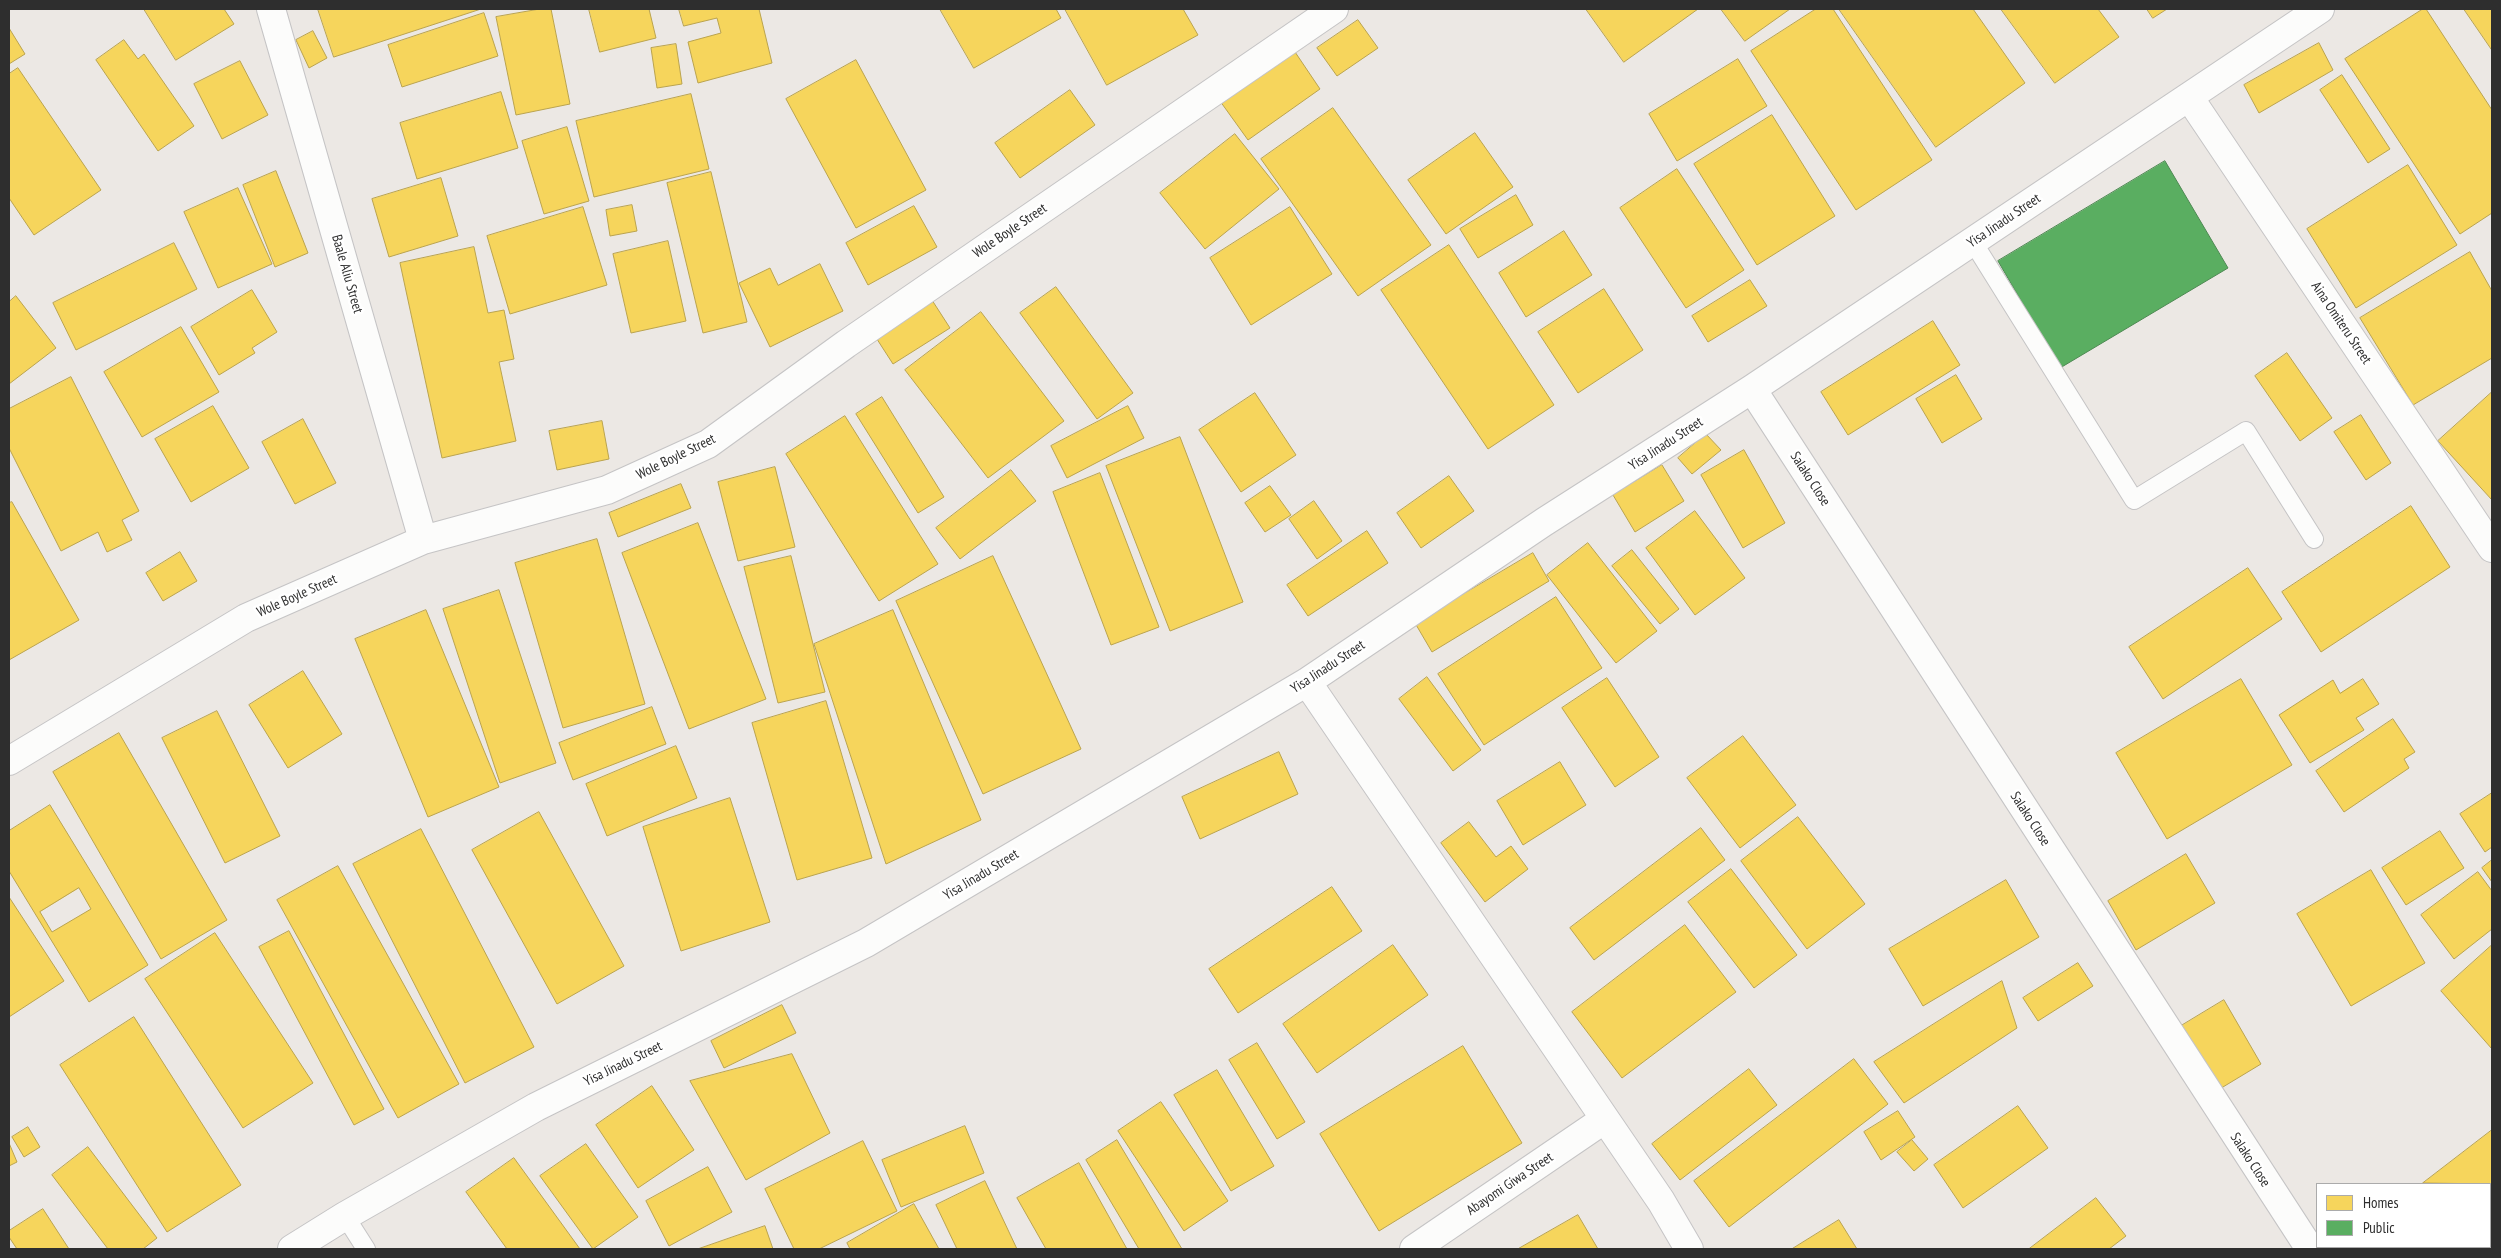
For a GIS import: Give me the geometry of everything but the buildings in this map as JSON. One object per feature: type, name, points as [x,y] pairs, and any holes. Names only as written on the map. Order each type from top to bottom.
[{"type":"street","name":"Baale Aliu Street","points":[[271,9],[423,540]]},
{"type":"street","name":"Wole Boyle Street","points":[[10,757],[246,618],[423,540],[607,490],[708,444],[846,344],[1334,9]]},
{"type":"street","name":"Yisa Jinadu Street","points":[[292,1249],[345,1216],[536,1107],[866,943],[1307,682],[1544,522],[1752,389],[2320,9]]},
{"type":"street","name":"Aina Omiteru Street","points":[[2189,98],[2492,548]]},
{"type":"street","name":"Salako Close","points":[[1752,389],[2310,1249]]},
{"type":"street","points":[[1307,682],[1661,1201],[1689,1249]]},
{"type":"street","name":"Abayomi Giwa Street","points":[[1414,1249],[1605,1119]]},
{"type":"lane","points":[[1973,242],[2134,500],[2246,431],[2314,539]]},
{"type":"lane","points":[[345,1216],[366,1249]]}]
